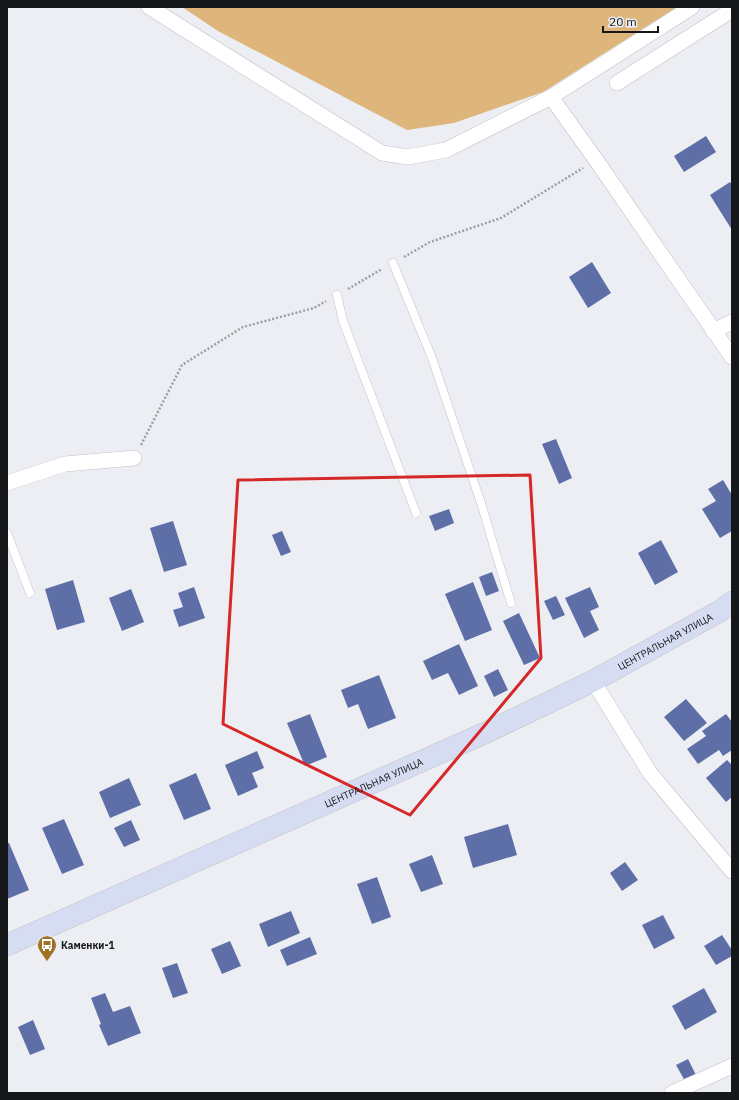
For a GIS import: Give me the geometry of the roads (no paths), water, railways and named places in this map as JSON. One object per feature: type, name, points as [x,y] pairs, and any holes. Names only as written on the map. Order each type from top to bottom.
[{"type":"main road","name":"ЦЕНТРАЛЬНАЯ УЛИЦА","points":[[7,945],[485,733],[593,681],[720,611],[732,602]]},
{"type":"street","points":[[149,7],[382,153],[408,157],[446,150],[551,97],[692,7]]},
{"type":"street","points":[[617,83],[732,10]]},
{"type":"street","points":[[551,97],[732,357]]},
{"type":"street","points":[[713,331],[732,322]]},
{"type":"street","points":[[7,483],[65,464],[134,458]]},
{"type":"street","points":[[593,681],[650,773],[732,871]]},
{"type":"street","points":[[672,1093],[732,1066]]},
{"type":"lane","points":[[393,263],[432,358],[482,506],[511,602]]},
{"type":"lane","points":[[337,295],[343,321],[416,513]]},
{"type":"lane","points":[[7,533],[30,593]]},
{"type":"place","name":"Каменки-1","points":[[47,962]]}]
